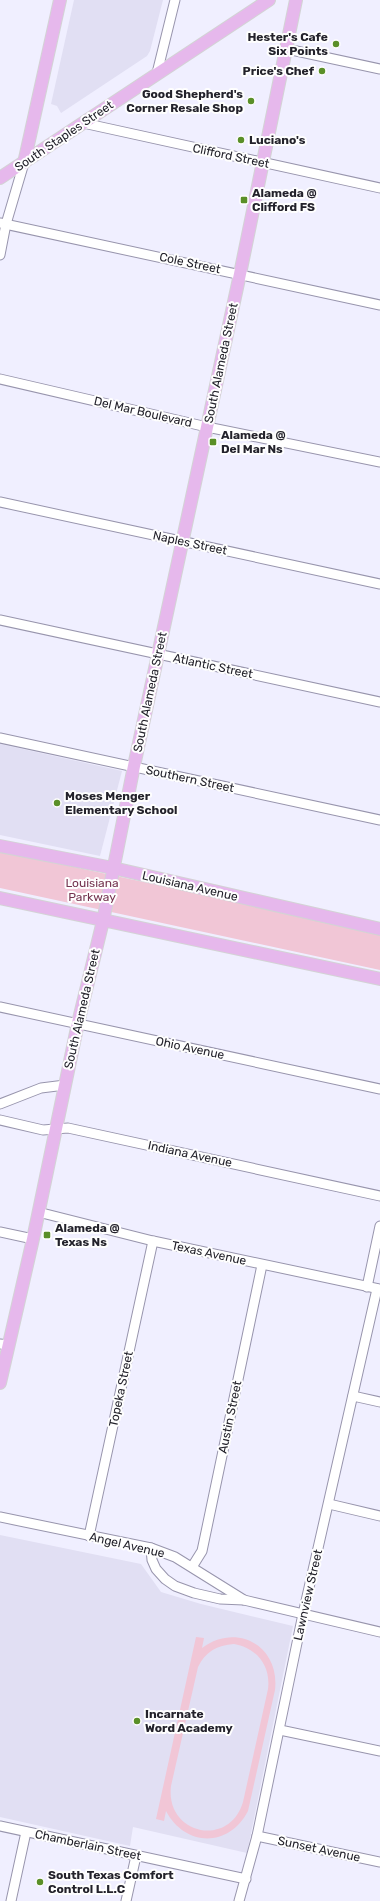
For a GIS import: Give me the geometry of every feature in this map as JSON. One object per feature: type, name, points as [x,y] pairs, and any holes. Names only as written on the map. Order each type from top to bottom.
[{"type":"main road","points":[[24,163],[60,0]]},
{"type":"main road","name":"South Staples Street","points":[[0,178],[269,0]]},
{"type":"main road","name":"South Alameda Street","points":[[0,1383],[4,1345],[33,1239],[78,1023],[103,921],[134,766],[240,274],[296,0]]},
{"type":"main road","name":"Louisiana Avenue","points":[[0,846],[113,868],[380,929]]},
{"type":"main road","points":[[0,898],[380,980]]},
{"type":"street","points":[[157,73],[176,0]]},
{"type":"street","points":[[287,49],[380,69]]},
{"type":"street","name":"Clifford Street","points":[[83,124],[380,188]]},
{"type":"street","points":[[0,255],[3,223],[24,163]]},
{"type":"street","name":"Cole Street","points":[[3,223],[380,305]]},
{"type":"street","name":"Del Mar Boulevard","points":[[0,379],[207,427],[380,462]]},
{"type":"street","name":"Naples Street","points":[[0,502],[380,584]]},
{"type":"street","name":"Atlantic Street","points":[[0,620],[380,702]]},
{"type":"street","name":"Southern Street","points":[[0,738],[380,820]]},
{"type":"street","name":"Ohio Avenue","points":[[0,1007],[380,1089]]},
{"type":"street","points":[[0,1104],[41,1088],[65,1085]]},
{"type":"street","name":"Indiana Avenue","points":[[0,1120],[43,1130],[68,1128],[380,1196]]},
{"type":"street","name":"Texas Avenue","points":[[38,1212],[153,1241],[378,1289]]},
{"type":"street","points":[[367,1287],[380,1226]]},
{"type":"street","points":[[0,1232],[33,1239]]},
{"type":"street","name":"Topeka Street","points":[[88,1536],[153,1241]]},
{"type":"street","name":"Austin Street","points":[[192,1567],[202,1551],[262,1265]]},
{"type":"street","name":"Lawnview Street","points":[[239,1901],[258,1836],[303,1614],[378,1289]]},
{"type":"street","points":[[353,1396],[380,1402]]},
{"type":"street","points":[[329,1504],[380,1516]]},
{"type":"street","name":"Angel Avenue","points":[[0,1517],[151,1548],[175,1557],[219,1586],[244,1600]]},
{"type":"street","points":[[151,1548],[152,1560],[156,1569],[165,1579],[175,1586],[194,1593],[220,1599],[244,1600],[380,1632]]},
{"type":"street","points":[[280,1730],[380,1751]]},
{"type":"street","name":"Chamberlain Street","points":[[0,1826],[246,1879]]},
{"type":"street","points":[[11,1901],[26,1832]]},
{"type":"street","name":"Sunset Avenue","points":[[258,1836],[380,1862]]},
{"type":"street","points":[[126,1901],[136,1856]]},
{"type":"shaded area","points":[[74,0],[163,0],[150,51],[147,56],[61,113],[57,106],[51,104]]},
{"type":"shaded area","name":"Moses Menger Elementary School","points":[[0,744],[122,771],[100,856],[0,835]]},
{"type":"shaded area","name":"Incarnate Word Academy","points":[[0,1535],[141,1564],[161,1592],[201,1604],[293,1626],[247,1853],[133,1827],[130,1846],[0,1817]]},
{"type":"green space","name":"Louisiana Parkway","points":[[0,851],[380,933],[380,970],[0,888]]},
{"type":"green space","points":[[196,1637],[204,1638],[202,1648],[215,1641],[229,1637],[242,1638],[254,1643],[271,1661],[275,1674],[275,1690],[248,1811],[240,1823],[230,1832],[219,1837],[195,1837],[174,1823],[166,1811],[164,1821],[156,1819]],"holes":[[[234,1644],[249,1649],[261,1659],[265,1666],[268,1681],[268,1689],[243,1802],[236,1817],[225,1826],[212,1830],[200,1830],[187,1825],[178,1815],[172,1802],[171,1786],[198,1667],[204,1657],[212,1650],[222,1646]]]},
{"type":"place","name":"Hester's Cafe Six Points","points":[[336,44]]},
{"type":"place","name":"Price's Chef","points":[[322,71]]},
{"type":"place","name":"Good Shepherd's Corner Resale Shop","points":[[251,101]]},
{"type":"place","name":"Luciano's","points":[[241,140]]},
{"type":"place","name":"Alameda @ Clifford FS","points":[[244,200]]},
{"type":"place","name":"Alameda @ Del Mar Ns","points":[[213,442]]},
{"type":"place","name":"Moses Menger Elementary School","points":[[57,803]]},
{"type":"place","name":"Alameda @ Texas Ns","points":[[47,1235]]},
{"type":"place","name":"Incarnate Word Academy","points":[[137,1721]]},
{"type":"place","name":"South Texas Comfort Control L.L.C","points":[[40,1882]]}]
